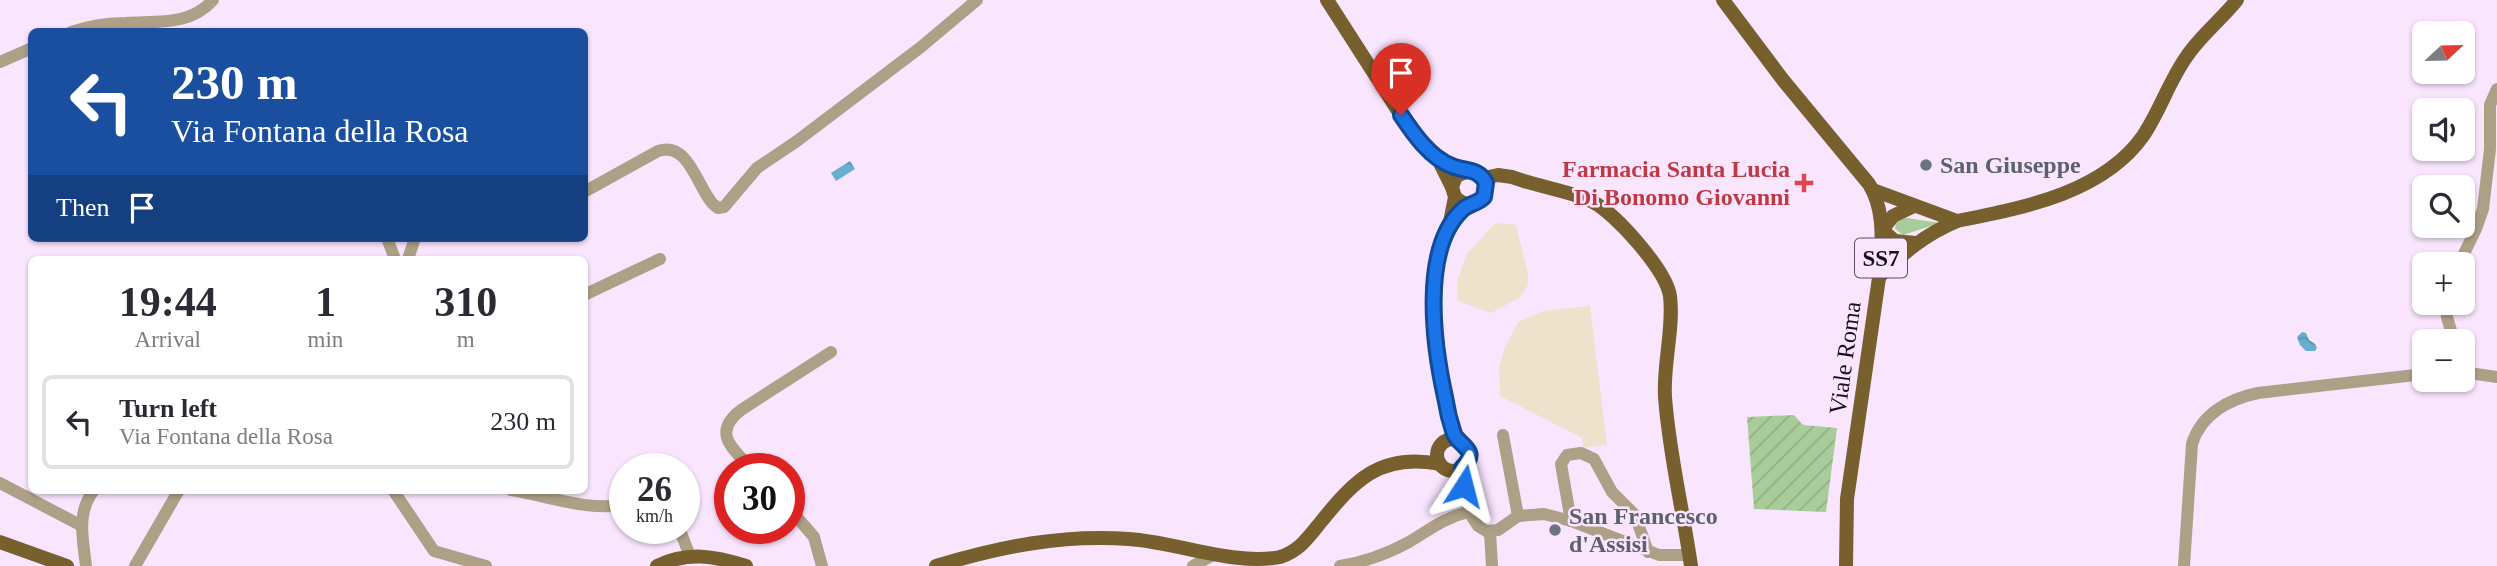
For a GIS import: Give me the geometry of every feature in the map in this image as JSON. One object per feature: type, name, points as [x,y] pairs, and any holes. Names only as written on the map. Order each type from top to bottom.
[{"type":"main road","points":[[1327,0],[1404,120],[1438,159],[1454,192],[1470,205]]},
{"type":"main road","name":"Viale Roma","points":[[1723,0],[1783,80],[1873,190],[1878,203],[1882,230],[1880,276],[1846,499],[1846,566]]},
{"type":"main road","points":[[1880,276],[1915,243],[1957,221],[2041,201],[2080,185],[2113,165],[2129,152],[2144,134],[2189,52],[2237,0]]},
{"type":"main road","points":[[1438,159],[1454,167],[1471,170],[1485,185]]},
{"type":"main road","points":[[1452,468],[1446,442],[1450,422],[1437,360],[1433,314],[1439,260],[1449,227],[1456,176],[1471,170]]},
{"type":"main road","points":[[1485,185],[1524,182],[1585,199],[1604,209],[1654,262],[1666,280],[1670,307],[1665,398],[1690,561]]},
{"type":"main road","points":[[1449,227],[1462,210],[1480,201],[1485,185]]},
{"type":"main road","points":[[1873,190],[1957,221]]},
{"type":"main road","points":[[1914,206],[1893,216],[1882,230],[1895,242],[1915,243]]},
{"type":"main road","points":[[936,566],[1004,547],[1074,538],[1148,541],[1213,555],[1260,561],[1287,555],[1302,546],[1345,492],[1380,469],[1446,442],[1465,444],[1469,454],[1466,464],[1452,468],[1426,461],[1402,462]]},
{"type":"main road","points":[[0,542],[67,566]]},
{"type":"main road","points":[[657,566],[690,556],[714,557],[746,566]]},
{"type":"street","points":[[91,28],[116,23],[177,21],[196,15],[213,0]]},
{"type":"street","points":[[588,190],[658,152],[676,150],[710,202],[718,208],[724,207],[757,168],[900,63],[977,0]]},
{"type":"street","points":[[0,62],[28,50]]},
{"type":"street","points":[[2465,252],[2483,209],[2490,149],[2490,105],[2497,89]]},
{"type":"street","points":[[588,293],[660,259]]},
{"type":"street","points":[[738,453],[728,441],[726,431],[729,422],[741,410],[831,352]]},
{"type":"street","points":[[2475,374],[2497,377]]},
{"type":"street","points":[[2185,566],[2192,444],[2198,429],[2215,411],[2232,401],[2258,393],[2412,375]]},
{"type":"street","points":[[1503,435],[1518,516]]},
{"type":"street","points":[[1571,521],[1561,464],[1567,455],[1583,454],[1594,459],[1612,492],[1635,515],[1648,552]]},
{"type":"street","points":[[1452,468],[1464,486],[1469,512],[1478,526],[1490,533]]},
{"type":"street","points":[[0,483],[82,526]]},
{"type":"street","points":[[86,566],[83,508],[92,494]]},
{"type":"street","points":[[135,566],[177,494]]},
{"type":"street","points":[[396,494],[434,551],[486,566]]},
{"type":"street","points":[[529,494],[584,506],[609,507]]},
{"type":"street","points":[[1340,566],[1382,555],[1446,519],[1469,512]]},
{"type":"street","points":[[1490,533],[1518,516],[1544,514],[1571,521],[1648,552],[1690,561]]},
{"type":"street","points":[[805,527],[814,537],[822,566]]},
{"type":"street","points":[[1490,533],[1492,566]]},
{"type":"street","points":[[685,544],[690,556]]},
{"type":"street","points":[[1194,566],[1213,555]]},
{"type":"shaded area","points":[[1495,223],[1516,225],[1528,273],[1528,285],[1520,297],[1491,313],[1458,301],[1457,281],[1467,254]]},
{"type":"shaded area","points":[[1590,306],[1607,445],[1583,448],[1582,438],[1500,396],[1499,369],[1504,349],[1518,322],[1543,311]]},
{"type":"green space","points":[[1901,217],[1940,223],[1903,235],[1895,229],[1896,221]]},
{"type":"green space","points":[[1794,415],[1803,425],[1837,428],[1826,512],[1754,509],[1747,417]]},
{"type":"water","points":[[850,161],[855,169],[836,181],[831,173]]},
{"type":"water","points":[[2302,332],[2315,344],[2315,351],[2306,351],[2300,345],[2297,337]]},
{"type":"place","name":"San Giuseppe","points":[[1926,165]]},
{"type":"place","name":"Farmacia Santa Lucia Di Bonomo Giovanni","points":[[1804,183]]},
{"type":"place","name":"San Francesco d'Assisi","points":[[1555,530]]},
{"type":"route","points":[[1401,115],[1438,159],[1454,167],[1481,174],[1487,187],[1484,197],[1462,210],[1449,227],[1439,260],[1434,292],[1434,341],[1440,376],[1450,422],[1456,438],[1465,444],[1469,454],[1469,459],[1462,468],[1464,486]]}]
